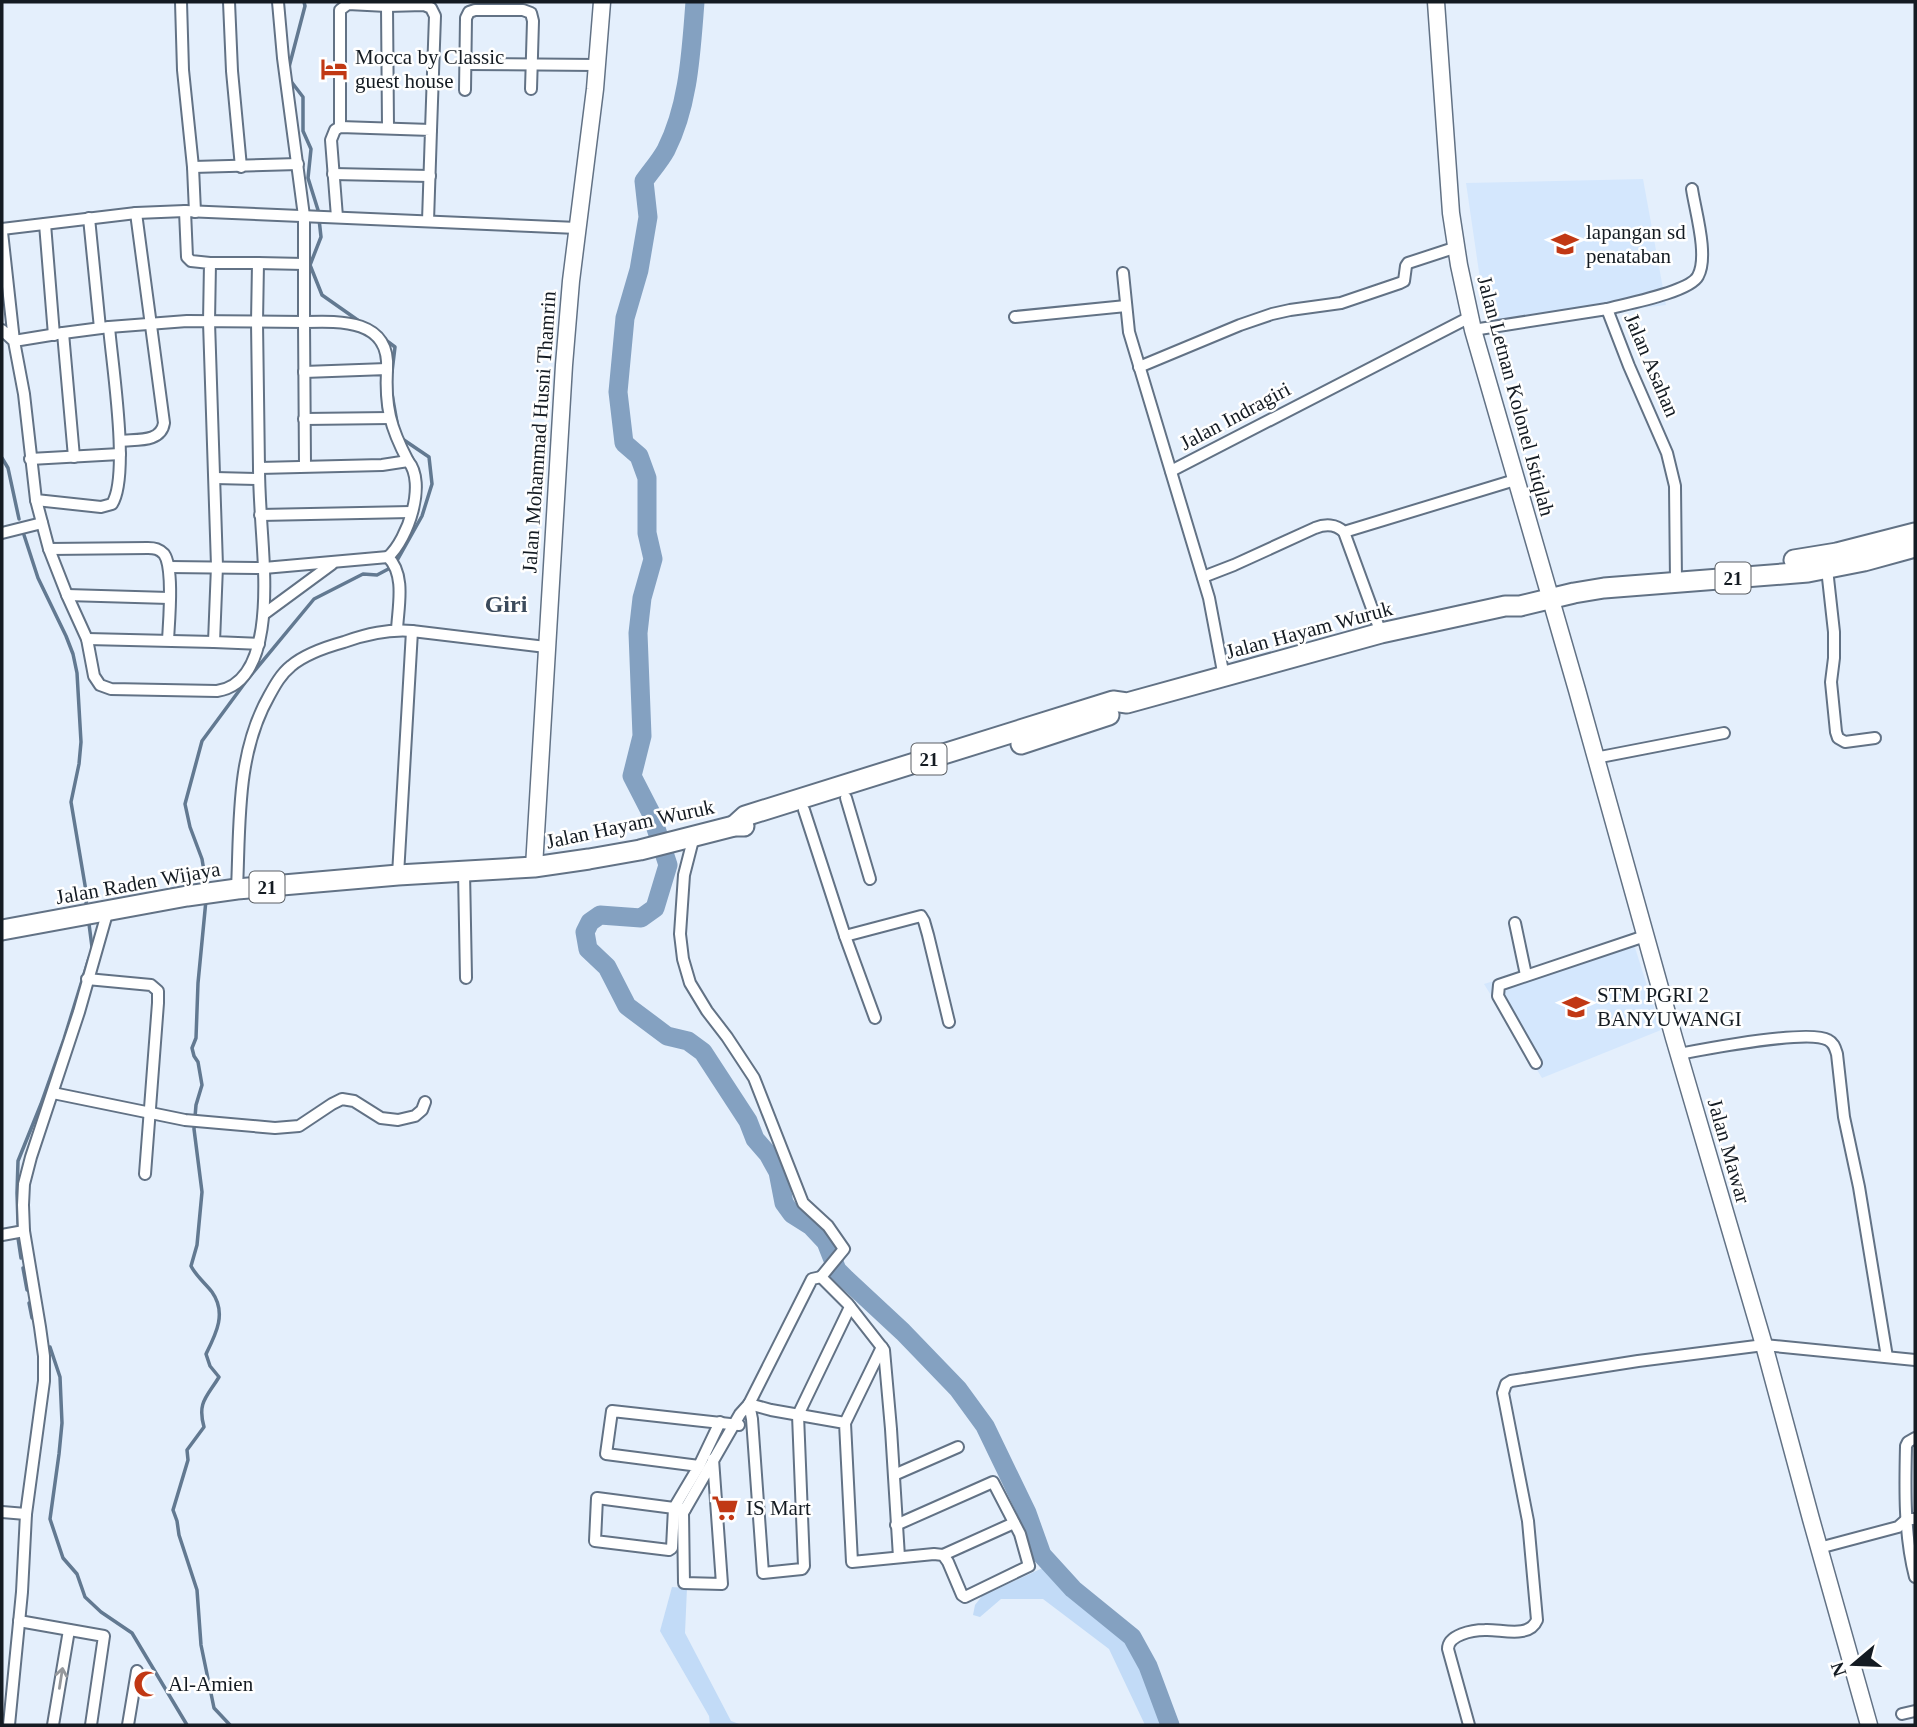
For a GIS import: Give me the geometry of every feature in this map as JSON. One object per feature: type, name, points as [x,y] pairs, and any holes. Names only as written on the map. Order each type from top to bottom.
[{"type":"highway","name":"21","points":[[1548,594],[1809,559],[1915,533]]},
{"type":"highway","name":"21","points":[[1548,594],[1573,582],[1612,574],[1789,574],[1828,569],[1915,547]]},
{"type":"highway","name":"Jalan Hayam Wuruk","points":[[734,826],[746,816],[1113,701],[1127,703],[1381,633],[1504,606],[1516,607],[1548,594]]},
{"type":"highway","name":"Jalan Hayam Wuruk","points":[[534,867],[640,850],[804,810],[1075,727],[1119,711],[1127,703]]},
{"type":"highway","name":"Jalan Raden Wijaya","points":[[2,930],[237,889],[398,874],[534,867]]},
{"type":"street","points":[[181,2],[183,70],[193,167],[187,258],[209,263],[304,264]]},
{"type":"street","points":[[229,2],[241,167]]},
{"type":"street","points":[[278,2],[283,58],[306,216],[305,466]]},
{"type":"street","name":"Jalan Mohammad Husni Thamrin","points":[[534,867],[564,365],[602,2]]},
{"type":"street","name":"Jalan Letnan Kolonel Istiqlah","points":[[1436,2],[1448,181],[1471,324],[1548,594]]},
{"type":"street","points":[[340,127],[340,10],[348,4],[424,5],[431,8],[435,15],[428,221]]},
{"type":"street","points":[[387,6],[387,127]]},
{"type":"street","points":[[466,90],[467,16],[473,10],[523,10],[531,13],[531,89]]},
{"type":"street","points":[[466,64],[597,65]]},
{"type":"street","points":[[334,217],[331,140],[335,130],[340,127],[387,127],[431,130]]},
{"type":"street","points":[[193,167],[298,164]]},
{"type":"street","points":[[333,174],[430,176]]},
{"type":"street","points":[[1607,309],[1676,290],[1691,284],[1698,276],[1702,262],[1701,243],[1692,189]]},
{"type":"street","points":[[258,263],[259,474],[264,568],[264,614],[259,644],[237,683],[225,690],[205,692],[102,687],[94,676],[87,639],[49,548],[36,499],[23,394],[13,341],[2,231],[136,213],[190,212],[577,228]]},
{"type":"street","points":[[120,441],[149,438],[161,433],[164,423],[136,213]]},
{"type":"street","points":[[36,499],[101,507],[112,504],[118,492],[120,441],[89,218]]},
{"type":"street","points":[[45,224],[74,457]]},
{"type":"street","points":[[1139,367],[1272,314],[1340,303],[1401,283],[1404,281],[1408,263],[1457,247]]},
{"type":"street","points":[[209,263],[217,566],[214,642]]},
{"type":"street","points":[[1123,273],[1129,332],[1171,471]]},
{"type":"street","points":[[1015,317],[1126,306]]},
{"type":"street","name":"Jalan Asahan","points":[[1471,324],[1607,309],[1668,453],[1675,486],[1675,576]]},
{"type":"street","points":[[13,341],[150,323],[209,322],[339,322],[356,325],[376,335],[388,357],[386,395],[390,418],[408,461],[416,472],[417,480],[406,532],[393,564],[399,585],[397,630]]},
{"type":"street","name":"Jalan Indragiri","points":[[1224,677],[1209,598],[1171,471],[1357,374],[1471,324]]},
{"type":"street","points":[[2,330],[13,341]]},
{"type":"street","points":[[304,372],[387,369]]},
{"type":"street","points":[[304,419],[390,418]]},
{"type":"street","points":[[30,459],[120,454]]},
{"type":"street","points":[[215,478],[305,466],[382,465],[408,461]]},
{"type":"street","points":[[1203,578],[1324,525],[1341,529],[1515,480]]},
{"type":"street","points":[[260,514],[411,512]]},
{"type":"street","points":[[2,533],[42,523]]},
{"type":"street","points":[[1341,529],[1381,633]]},
{"type":"street","points":[[49,548],[155,548],[164,555],[169,567],[168,640]]},
{"type":"street","points":[[169,567],[264,568],[334,563],[393,564]]},
{"type":"street","points":[[264,614],[334,563]]},
{"type":"street","points":[[1828,569],[1835,632],[1831,682],[1836,732],[1838,738],[1845,743],[1875,738]]},
{"type":"street","name":"Jalan Mawar","points":[[1548,594],[1764,1345],[1869,1725]]},
{"type":"street","points":[[67,595],[169,598]]},
{"type":"street","points":[[237,889],[244,773],[249,744],[279,678],[290,666],[329,646],[379,631],[412,631],[546,647]]},
{"type":"street","points":[[398,874],[412,631]]},
{"type":"street","points":[[87,639],[259,644]]},
{"type":"street","points":[[1595,758],[1724,733]]},
{"type":"street","points":[[846,798],[870,879]]},
{"type":"street","points":[[804,810],[875,1018]]},
{"type":"street","points":[[688,838],[680,934],[690,983],[754,1078],[803,1203],[828,1226],[844,1250],[824,1273],[812,1279],[749,1404],[680,1509],[683,1520],[684,1583],[722,1584],[713,1460]]},
{"type":"street","points":[[464,871],[466,978]]},
{"type":"street","points":[[9,1725],[6,1695],[19,1621],[26,1514],[44,1381],[44,1356],[24,1231],[24,1184],[79,1012],[108,910]]},
{"type":"street","points":[[845,936],[921,916],[949,1022]]},
{"type":"street","points":[[1515,923],[1526,975]]},
{"type":"street","points":[[1536,1063],[1502,1003],[1497,990],[1499,985],[1645,936]]},
{"type":"street","points":[[88,979],[151,985],[158,990],[145,1174]]},
{"type":"street","points":[[1679,1054],[1798,1037],[1825,1039],[1834,1045],[1844,1118],[1887,1357]]},
{"type":"street","points":[[53,1093],[185,1120],[248,1127],[295,1127],[345,1098],[382,1118],[398,1121],[419,1114],[425,1101]]},
{"type":"street","points":[[2,1235],[24,1231]]},
{"type":"street","points":[[824,1273],[884,1350],[899,1557]]},
{"type":"street","points":[[749,1404],[763,1573],[802,1569],[798,1415],[850,1307]]},
{"type":"street","points":[[1469,1725],[1448,1644],[1453,1638],[1476,1630],[1518,1631],[1531,1628],[1537,1620],[1528,1521],[1503,1393],[1506,1384],[1638,1361],[1764,1345],[1915,1360]]},
{"type":"street","points":[[882,1346],[845,1423],[852,1562],[943,1555],[1014,1523]]},
{"type":"street","points":[[749,1404],[845,1423]]},
{"type":"street","points":[[699,1466],[606,1454],[612,1411],[752,1427]]},
{"type":"street","points":[[680,1509],[597,1498],[595,1541],[671,1550],[680,1509],[720,1422]]},
{"type":"street","points":[[1915,1438],[1906,1446],[1911,1519],[1907,1530],[1915,1577]]},
{"type":"street","points":[[894,1475],[958,1447]]},
{"type":"street","points":[[897,1525],[993,1482],[1020,1534],[1029,1567],[965,1597],[943,1555]]},
{"type":"street","points":[[2,1512],[26,1514]]},
{"type":"street","points":[[1819,1548],[1907,1530]]},
{"type":"street","points":[[19,1621],[103,1635],[105,1638],[91,1725]]},
{"type":"street","points":[[53,1725],[65,1629]]},
{"type":"street","points":[[128,1725],[137,1671]]},
{"type":"street","points":[[1902,1714],[1915,1711]]},
{"type":"shaded area","name":"lapangan sd penataban","points":[[1643,179],[1666,305],[1487,327],[1466,183]]},
{"type":"shaded area","name":"STM PGRI 2 BANYUWANGI","points":[[1632,938],[1661,1030],[1542,1078],[1484,984]]},
{"type":"shaded area","points":[[1049,1565],[1073,1590],[1132,1637],[1148,1666],[1170,1725],[1145,1725],[1109,1649],[1043,1599],[1001,1599],[980,1617],[973,1615],[975,1605],[982,1596]]},
{"type":"shaded area","points":[[672,1587],[687,1588],[685,1633],[731,1721],[742,1725],[710,1725],[709,1716],[660,1631]]},
{"type":"waterway","points":[[288,71],[304,2]]},
{"type":"waterway","points":[[695,2],[688,78],[680,115],[666,150],[644,181],[648,217],[639,270],[625,318],[618,392],[624,443],[639,456],[647,478],[647,533],[653,559],[642,598],[638,633],[642,736],[632,776],[651,813],[668,865],[655,908],[641,918],[600,915],[590,922],[585,932],[588,949],[607,967],[627,1006],[667,1036],[688,1041],[703,1052],[778,1172],[784,1203],[792,1214],[811,1226],[826,1242],[837,1270],[958,1389],[985,1426],[1027,1513],[1042,1555],[1073,1589],[1132,1637],[1148,1666],[1170,1725]]},
{"type":"waterway","points":[[290,80],[303,97],[303,131],[311,149],[308,178],[318,210],[321,237],[310,265],[322,295],[359,321]]},
{"type":"waterway","points":[[383,338],[395,347],[392,372]]},
{"type":"waterway","points":[[392,394],[398,428]]},
{"type":"waterway","points":[[206,883],[202,859],[185,804],[202,741],[247,680],[314,599],[363,574],[377,575],[394,566],[422,516],[432,484],[429,457],[401,438]]},
{"type":"waterway","points":[[2,458],[8,468],[19,519]]},
{"type":"waterway","points":[[24,535],[38,578],[73,654],[77,673],[81,742],[71,802],[86,904]]},
{"type":"waterway","points":[[206,900],[196,1038],[192,1048],[198,1062],[202,1085],[196,1105],[194,1129],[202,1192],[197,1245],[191,1266],[212,1292],[219,1308],[216,1331],[206,1354],[210,1366],[219,1377],[203,1405],[204,1427],[187,1450],[188,1460],[173,1510],[197,1590],[201,1645],[214,1708],[230,1725]]},
{"type":"waterway","points":[[89,924],[92,947]]},
{"type":"waterway","points":[[18,1224],[18,1161],[64,1039],[89,958]]},
{"type":"waterway","points":[[18,1238],[21,1258]]},
{"type":"waterway","points":[[23,1268],[27,1290]]},
{"type":"waterway","points":[[29,1303],[32,1318]]},
{"type":"waterway","points":[[50,1347],[60,1377],[62,1423],[50,1519],[63,1558],[77,1574],[85,1597],[101,1612],[132,1633],[187,1725]]},
{"type":"place","name":"Mocca by Classic guest house","points":[[334,69]]},
{"type":"place","name":"lapangan sd penataban","points":[[1565,244]]},
{"type":"place","name":"STM PGRI 2 BANYUWANGI","points":[[1576,1007]]},
{"type":"place","name":"IS Mart","points":[[725,1508]]},
{"type":"place","name":"Al-Amien","points":[[147,1684]]},
{"type":"district","name":"Giri","points":[[506,604]]}]
